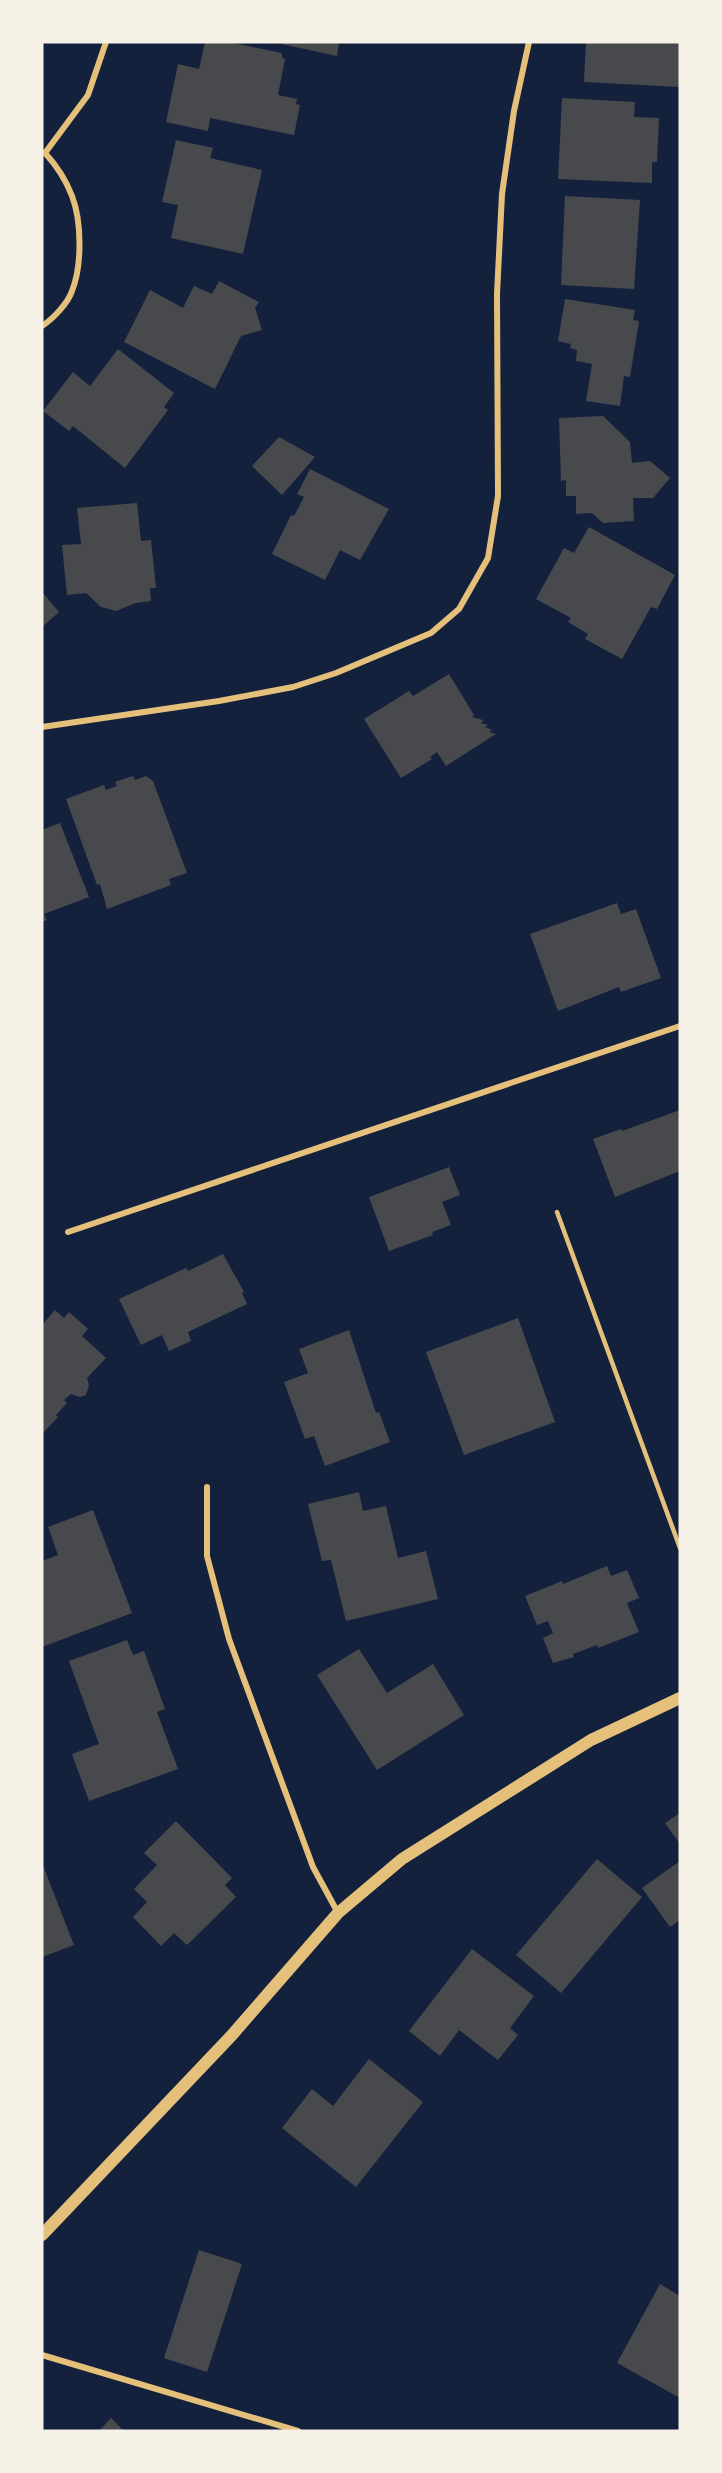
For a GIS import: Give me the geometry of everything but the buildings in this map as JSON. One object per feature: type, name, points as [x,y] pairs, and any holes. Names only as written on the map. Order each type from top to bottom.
[{"type":"main road","points":[[42,2235],[232,2035],[338,1913],[411,1853],[591,1740],[680,1698]]},
{"type":"street","points":[[42,326],[50,321],[72,292],[81,244],[73,198],[58,168],[44,153],[88,95],[106,42]]},
{"type":"street","points":[[42,727],[219,701],[293,687],[336,673],[431,633],[459,609],[488,558],[498,496],[497,294],[502,194],[514,111],[529,42]]},
{"type":"street","points":[[68,1232],[680,1026]]},
{"type":"street","points":[[207,1487],[207,1556],[229,1639],[313,1867],[338,1913]]},
{"type":"street","points":[[42,2355],[298,2431]]},
{"type":"lane","points":[[557,1212],[680,1548]]}]
